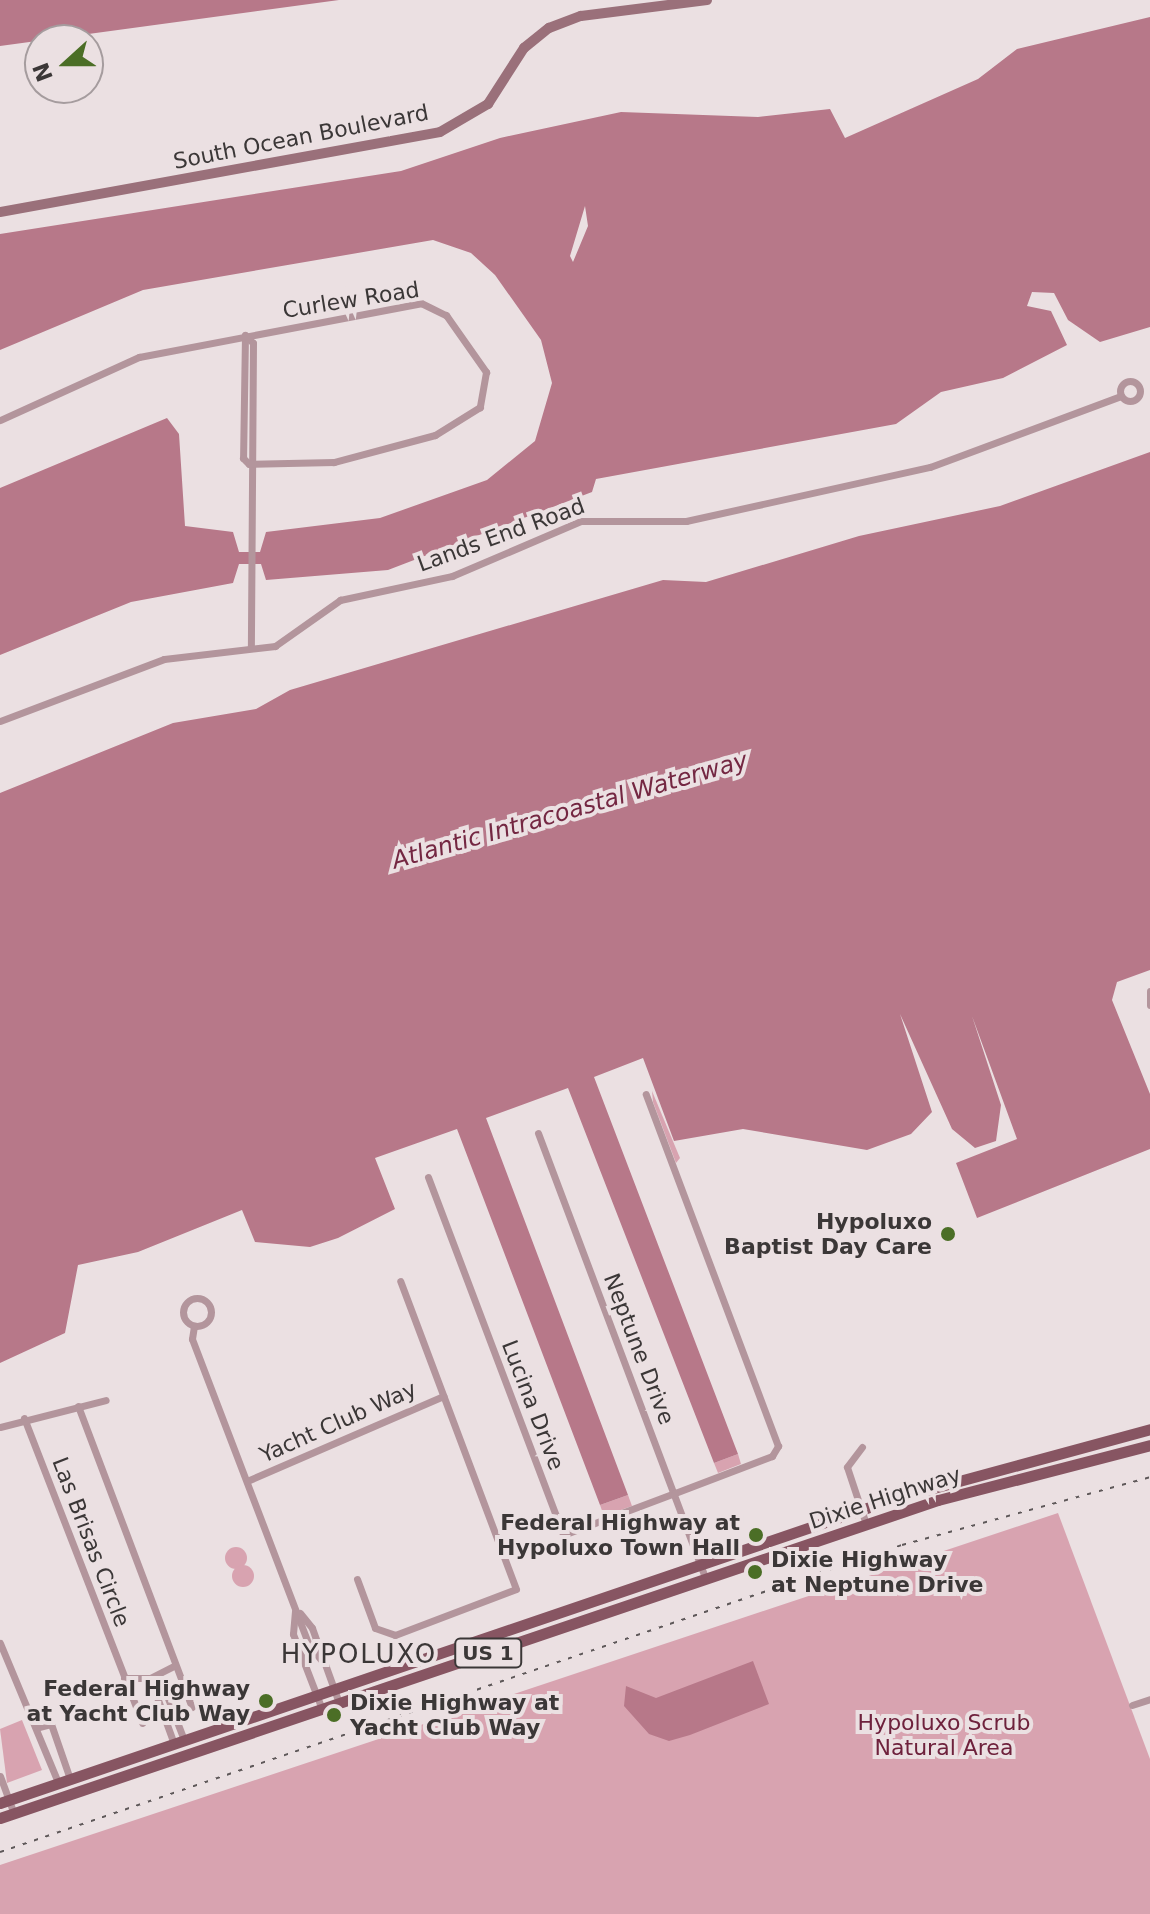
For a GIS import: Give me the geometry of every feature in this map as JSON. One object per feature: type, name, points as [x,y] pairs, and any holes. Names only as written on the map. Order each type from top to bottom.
[{"type":"main road","name":"South Ocean Boulevard","points":[[0,212],[440,132],[488,104],[524,48],[549,28],[581,16],[707,0]]},
{"type":"main road","name":"Dixie Highway","points":[[5,1801],[861,1510],[1039,1456],[1150,1429]]},
{"type":"main road","name":"Dixie Highway","points":[[0,1818],[866,1524],[1043,1470],[1150,1445]]},
{"type":"main road","points":[[1039,1456],[1043,1470]]},
{"type":"street","name":"Curlew Road","points":[[245,335],[427,304],[446,315],[489,378],[476,411],[413,443],[334,462],[249,464]]},
{"type":"street","points":[[0,420],[139,357],[245,335],[253,343],[249,464],[251,648]]},
{"type":"street","name":"Lands End Road","points":[[0,721],[164,659],[275,646],[340,600],[452,576],[581,521],[686,521],[930,467],[1121,396]]},
{"type":"street","points":[[1150,991],[1150,1005]]},
{"type":"street","points":[[646,1094],[778,1446],[772,1456],[675,1493]]},
{"type":"street","name":"Neptune Drive","points":[[538,1133],[706,1579]]},
{"type":"street","name":"Lucina Drive","points":[[428,1177],[563,1535],[675,1493]]},
{"type":"street","name":"Yacht Club Way","points":[[357,1579],[375,1628],[395,1635],[516,1589],[400,1281]]},
{"type":"street","name":"Yacht Club Way","points":[[194,1326],[212,1315],[200,1297],[183,1311],[194,1326],[247,1481],[309,1645],[323,1662]]},
{"type":"street","name":"Yacht Club Way","points":[[247,1481],[443,1396]]},
{"type":"street","points":[[0,1427],[24,1418],[106,1400]]},
{"type":"street","name":"Las Brisas Circle","points":[[78,1406],[192,1707]]},
{"type":"street","name":"Las Brisas Circle","points":[[24,1418],[142,1723]]},
{"type":"street","points":[[862,1447],[847,1467],[866,1524]]},
{"type":"street","name":"Yacht Club Way","points":[[295,1609],[318,1643],[339,1703]]},
{"type":"street","name":"Yacht Club Way","points":[[295,1609],[298,1648],[322,1709]]},
{"type":"street","points":[[0,1643],[64,1780]]},
{"type":"street","points":[[298,1648],[318,1643]]},
{"type":"street","points":[[124,1678],[150,1678],[175,1665]]},
{"type":"street","points":[[159,1675],[179,1742]]},
{"type":"street","points":[[150,1678],[179,1742]]},
{"type":"street","points":[[1132,1705],[1150,1699]]},
{"type":"street","points":[[39,1727],[51,1724],[64,1780]]},
{"type":"street","points":[[0,1776],[5,1801],[14,1814]]},
{"type":"green space","points":[[652,1091],[680,1158],[676,1163],[653,1102]]},
{"type":"green space","points":[[738,1454],[741,1464],[718,1473],[714,1463]]},
{"type":"green space","points":[[628,1495],[632,1506],[604,1516],[600,1505]]},
{"type":"green space","name":"Hypoluxo Scrub Natural Area","points":[[1058,1513],[1150,1759],[1150,1914],[0,1914],[0,1865]]},
{"type":"green space","points":[[236,1547],[244,1550],[247,1558],[244,1566],[236,1569],[228,1566],[225,1558],[228,1550]]},
{"type":"green space","points":[[243,1565],[251,1568],[254,1576],[251,1584],[243,1587],[235,1584],[232,1576],[235,1568]]},
{"type":"green space","points":[[22,1720],[42,1770],[7,1783],[0,1729]]},
{"type":"water","points":[[0,0],[339,0],[104,32],[104,24],[24,24],[24,43],[0,46]]},
{"type":"water","points":[[1150,17],[1150,327],[1100,342],[1068,320],[1054,293],[1032,292],[1027,306],[1051,311],[1067,345],[1003,378],[941,392],[896,424],[596,479],[592,492],[388,570],[266,580],[261,564],[239,564],[233,583],[131,602],[0,655],[0,488],[167,418],[179,434],[185,526],[233,532],[239,552],[260,552],[266,532],[380,518],[487,480],[535,441],[552,383],[541,340],[495,275],[471,253],[433,240],[143,290],[0,350],[0,234],[401,171],[500,138],[621,112],[758,117],[830,109],[845,138],[978,79],[1017,49]],"holes":[[[585,206],[588,226],[573,262],[570,256]]]},
{"type":"water","name":"Atlantic Intracoastal Waterway","points":[[1150,452],[1150,970],[1117,982],[1112,1000],[1150,1094],[1150,1149],[977,1218],[956,1163],[1017,1139],[972,1016],[1001,1105],[996,1141],[975,1148],[952,1129],[900,1014],[932,1112],[911,1134],[867,1150],[743,1129],[674,1141],[643,1058],[594,1077],[738,1454],[714,1463],[568,1088],[486,1118],[628,1495],[600,1505],[457,1129],[375,1158],[395,1209],[338,1238],[310,1247],[255,1242],[242,1210],[138,1252],[78,1265],[65,1333],[0,1363],[0,793],[173,723],[256,709],[290,690],[663,580],[706,582],[859,536],[1000,506]]},
{"type":"water","points":[[753,1661],[769,1704],[690,1735],[669,1741],[649,1734],[624,1706],[626,1686],[656,1698]]},
{"type":"railway","points":[[0,1852],[902,1545],[1150,1477]]},
{"type":"place","name":"Hypoluxo Baptist Day Care","points":[[948,1234]]},
{"type":"place","name":"Federal Highway at Hypoluxo Town Hall","points":[[756,1535]]},
{"type":"place","name":"Dixie Highway at Neptune Drive","points":[[755,1572]]},
{"type":"place","name":"Federal Highway at Yacht Club Way","points":[[266,1701]]},
{"type":"place","name":"Dixie Highway at Yacht Club Way","points":[[334,1715]]},
{"type":"district","name":"HYPOLUXO","points":[[359,1655]]}]
